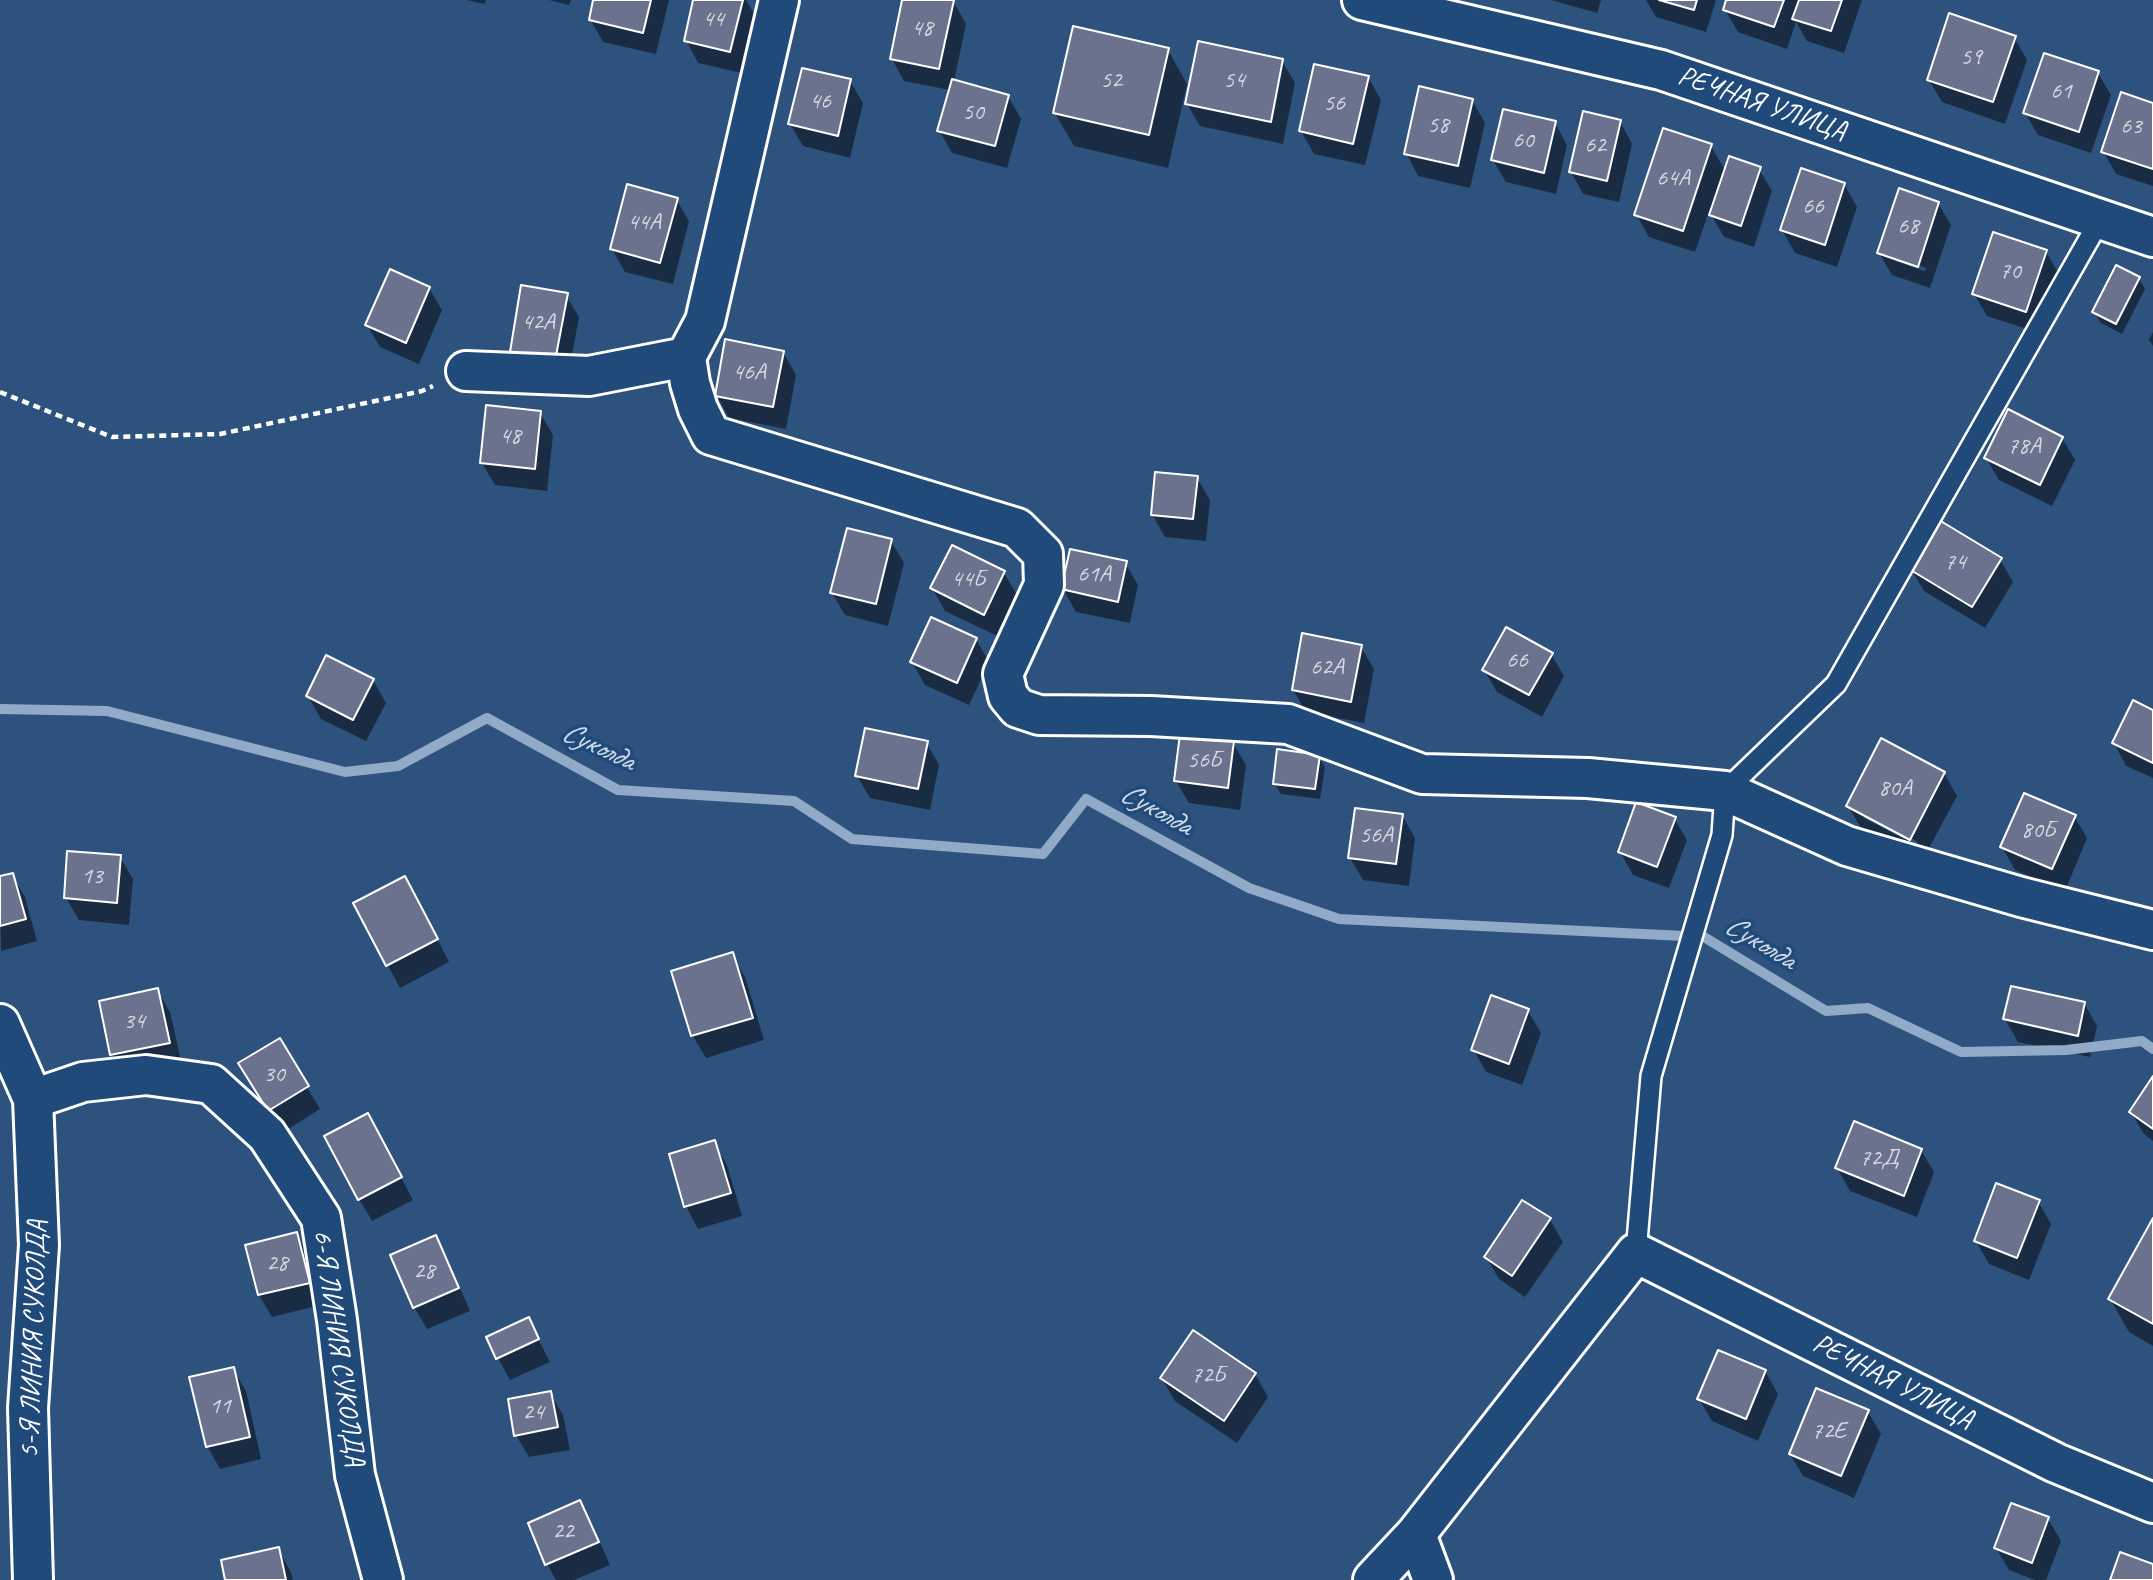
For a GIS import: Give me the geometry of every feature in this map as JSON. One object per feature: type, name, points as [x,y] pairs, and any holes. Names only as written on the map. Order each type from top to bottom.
[{"type":"street","points":[[779,0],[705,321],[686,357],[698,409],[711,435],[1017,528],[1043,554],[1044,585],[1003,674],[1008,695],[1018,708],[1039,715],[1151,716],[1287,724],[1422,774],[1588,778],[1725,791],[1847,846],[2021,897],[2153,930]]},
{"type":"street","name":"РЕЧНАЯ УЛИЦА","points":[[1362,0],[1661,70],[2153,237]]},
{"type":"street","points":[[466,371],[589,376],[686,357]]},
{"type":"street","points":[[0,1024],[33,1099]]},
{"type":"street","name":"6-Я ЛИНИЯ СУКОЛДА","points":[[33,1099],[83,1082],[146,1075],[211,1084],[267,1135],[321,1217],[337,1320],[355,1475],[383,1580]]},
{"type":"street","name":"5-Я ЛИНИЯ СУКОЛДА","points":[[33,1099],[39,1245],[28,1408],[33,1580]]},
{"type":"street","points":[[1373,1580],[1416,1534],[1636,1254]]},
{"type":"street","name":"РЕЧНАЯ УЛИЦА","points":[[1636,1254],[2056,1463],[2153,1503]]},
{"type":"street","points":[[1416,1534],[1433,1580]]},
{"type":"lane","points":[[1636,1254],[1651,1076],[1722,835],[1725,791],[1836,684],[2101,218]]},
{"type":"path","points":[[0,393],[113,437],[220,434],[422,391],[466,371]]},
{"type":"building","points":[[593,0],[651,0],[643,33],[589,20]]},
{"type":"building","points":[[693,0],[743,0],[730,52],[684,41]]},
{"type":"building","points":[[902,0],[954,0],[939,69],[890,59]]},
{"type":"building","points":[[1659,0],[1697,0],[1694,10]]},
{"type":"building","points":[[1726,0],[1784,0],[1774,27],[1723,10]]},
{"type":"building","points":[[1799,0],[1842,0],[1831,31],[1792,19]]},
{"type":"building","points":[[1949,13],[2016,36],[1993,102],[1927,80]]},
{"type":"building","points":[[1073,26],[1169,48],[1149,135],[1053,113]]},
{"type":"building","points":[[1198,41],[1283,59],[1271,122],[1185,104]]},
{"type":"building","points":[[2044,53],[2099,71],[2079,132],[2023,113]]},
{"type":"building","points":[[1314,64],[1369,76],[1353,144],[1299,131]]},
{"type":"building","points":[[802,68],[851,79],[838,136],[788,124]]},
{"type":"building","points":[[952,79],[1009,95],[995,146],[937,131]]},
{"type":"building","points":[[1419,86],[1473,99],[1458,166],[1404,154]]},
{"type":"building","points":[[2121,92],[2153,103],[2153,169],[2101,152]]},
{"type":"building","points":[[1503,109],[1556,121],[1544,173],[1491,160]]},
{"type":"building","points":[[1583,111],[1621,120],[1607,181],[1569,172]]},
{"type":"building","points":[[1663,128],[1712,144],[1683,231],[1634,215]]},
{"type":"building","points":[[1729,156],[1761,167],[1741,226],[1709,215]]},
{"type":"building","points":[[1801,168],[1845,183],[1825,245],[1780,230]]},
{"type":"building","points":[[627,184],[678,198],[660,263],[610,249]]},
{"type":"building","points":[[1899,188],[1939,202],[1918,267],[1877,253]]},
{"type":"building","points":[[1993,232],[2047,250],[2026,312],[1972,294]]},
{"type":"building","points":[[2116,265],[2140,277],[2116,324],[2092,312]]},
{"type":"building","points":[[390,269],[430,287],[406,343],[365,325]]},
{"type":"building","points":[[521,285],[568,293],[555,361],[510,352]]},
{"type":"building","points":[[725,339],[784,351],[773,407],[715,396]]},
{"type":"building","points":[[486,405],[541,411],[535,469],[480,463]]},
{"type":"building","points":[[2008,409],[2063,437],[2040,485],[1984,458]]},
{"type":"building","points":[[1155,472],[1198,476],[1193,519],[1151,515]]},
{"type":"building","points":[[1939,520],[2002,558],[1972,607],[1909,569]]},
{"type":"building","points":[[847,528],[892,539],[876,604],[830,593]]},
{"type":"building","points":[[952,545],[1005,571],[984,615],[930,588]]},
{"type":"building","points":[[1070,549],[1127,561],[1118,602],[1061,589]]},
{"type":"building","points":[[931,617],[977,638],[957,683],[910,662]]},
{"type":"building","points":[[1506,627],[1553,653],[1529,695],[1482,670]]},
{"type":"building","points":[[1302,633],[1362,645],[1351,702],[1292,690]]},
{"type":"building","points":[[326,655],[374,679],[353,720],[306,696]]},
{"type":"building","points":[[2133,700],[2153,710],[2153,763],[2112,743]]},
{"type":"building","points":[[865,728],[928,741],[918,789],[855,776]]},
{"type":"building","points":[[1180,734],[1234,741],[1228,788],[1174,781]]},
{"type":"building","points":[[1881,738],[1945,772],[1910,840],[1846,806]]},
{"type":"building","points":[[1277,749],[1320,755],[1315,789],[1273,784]]},
{"type":"building","points":[[2024,793],[2076,815],[2052,869],[2000,847]]},
{"type":"building","points":[[1636,802],[1676,817],[1657,867],[1618,852]]},
{"type":"building","points":[[1355,808],[1403,814],[1396,864],[1348,858]]},
{"type":"building","points":[[67,851],[121,855],[117,903],[64,898]]},
{"type":"building","points":[[13,873],[26,919],[0,926],[0,876]]},
{"type":"building","points":[[405,876],[438,939],[386,966],[353,903]]},
{"type":"building","points":[[733,952],[753,1018],[691,1036],[671,971]]},
{"type":"building","points":[[2011,986],[2085,1002],[2078,1036],[2003,1019]]},
{"type":"building","points":[[158,988],[170,1043],[110,1055],[99,1001]]},
{"type":"building","points":[[1491,995],[1529,1009],[1509,1064],[1471,1050]]},
{"type":"building","points":[[280,1038],[309,1086],[268,1111],[238,1063]]},
{"type":"building","points":[[2153,1076],[2153,1129],[2129,1112]]},
{"type":"building","points":[[368,1113],[402,1177],[358,1200],[324,1136]]},
{"type":"building","points":[[1854,1121],[1922,1149],[1904,1196],[1835,1168]]},
{"type":"building","points":[[715,1140],[731,1193],[684,1207],[669,1154]]},
{"type":"building","points":[[1996,1183],[2040,1200],[2017,1258],[1974,1241]]},
{"type":"building","points":[[1522,1200],[1551,1218],[1512,1276],[1484,1257]]},
{"type":"building","points":[[2153,1218],[2153,1324],[2108,1299]]},
{"type":"building","points":[[297,1232],[310,1283],[258,1295],[245,1245]]},
{"type":"building","points":[[436,1235],[459,1288],[413,1308],[390,1255]]},
{"type":"building","points":[[529,1317],[539,1339],[496,1359],[486,1337]]},
{"type":"building","points":[[1193,1330],[1256,1373],[1224,1421],[1160,1378]]},
{"type":"building","points":[[1718,1350],[1766,1370],[1746,1419],[1697,1399]]},
{"type":"building","points":[[234,1367],[250,1437],[206,1447],[189,1377]]},
{"type":"building","points":[[1816,1388],[1869,1410],[1841,1476],[1789,1454]]},
{"type":"building","points":[[551,1391],[558,1427],[514,1436],[508,1399]]},
{"type":"building","points":[[580,1500],[599,1542],[545,1565],[528,1523]]},
{"type":"building","points":[[2011,1503],[2049,1517],[2032,1563],[1994,1548]]},
{"type":"building","points":[[279,1547],[286,1580],[225,1580],[221,1560]]},
{"type":"building","points":[[2120,1552],[2153,1564],[2153,1580],[2110,1580]]},
{"type":"waterway","name":"Суколда","points":[[0,709],[107,711],[345,772],[398,766],[487,718],[618,790],[794,801],[852,839],[1043,854],[1086,799],[1249,888],[1339,919],[1704,937],[1826,1011],[1868,1008],[1961,1052],[2066,1050],[2142,1041],[2153,1049]]}]
